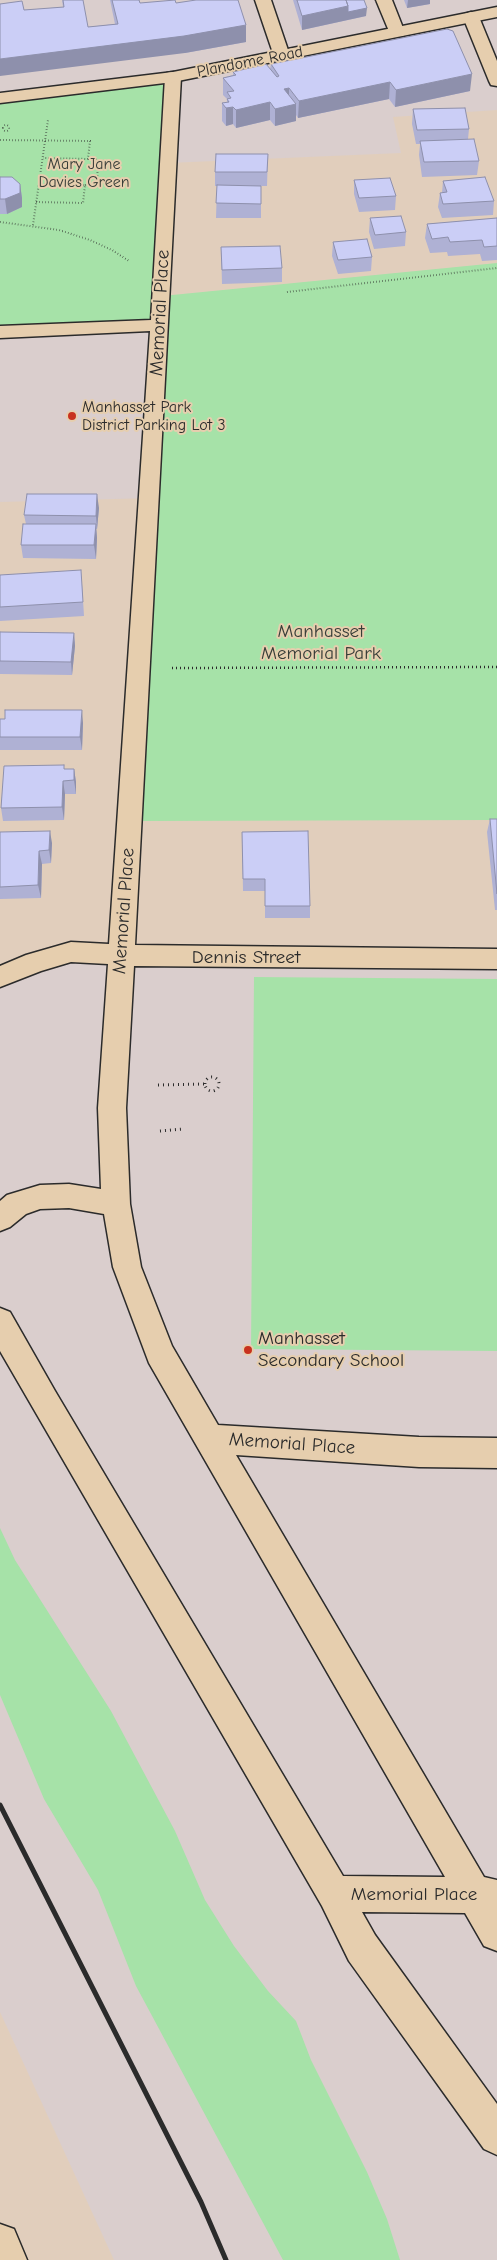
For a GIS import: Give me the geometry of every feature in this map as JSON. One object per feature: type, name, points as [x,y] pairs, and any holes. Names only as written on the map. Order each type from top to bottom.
[{"type":"street","points":[[263,0],[282,56]]},
{"type":"street","points":[[384,0],[397,33]]},
{"type":"street","name":"Plandome Road","points":[[0,98],[173,77],[497,12]]},
{"type":"street","points":[[471,17],[497,81]]},
{"type":"street","name":"Memorial Place","points":[[173,77],[160,325],[112,1108],[116,1204],[126,1267],[160,1353],[210,1439],[419,1452],[497,1453]]},
{"type":"street","points":[[0,332],[160,325]]},
{"type":"street","name":"Dennis Street","points":[[0,977],[35,962],[72,952],[170,957],[497,958]]},
{"type":"street","points":[[0,1218],[17,1204],[40,1197],[69,1196],[116,1204]]},
{"type":"street","name":"Memorial Place","points":[[0,1322],[49,1409],[334,1894],[486,1895]]},
{"type":"street","points":[[210,1439],[311,1617],[486,1895],[497,1933]]},
{"type":"street","points":[[334,1894],[362,1948],[497,2136]]},
{"type":"street","points":[[0,2242],[7,2260]]},
{"type":"path","points":[[33,226],[49,112]]},
{"type":"path","points":[[0,140],[90,140],[88,159]]},
{"type":"path","points":[[39,184],[97,184],[98,158],[43,158]]},
{"type":"path","points":[[36,202],[83,203],[85,185]]},
{"type":"path","points":[[0,222],[59,230],[90,240],[128,259],[131,265]]},
{"type":"path","points":[[287,292],[497,268]]},
{"type":"path","points":[[164,668],[497,667]]},
{"type":"path","points":[[213,1077],[218,1079],[220,1085],[212,1090],[206,1088],[204,1084],[206,1080],[213,1077]]},
{"type":"path","points":[[158,1085],[204,1084]]},
{"type":"path","points":[[160,1131],[183,1130]]},
{"type":"shaded area","points":[[0,0],[497,0],[497,110],[393,117],[401,153],[168,163],[0,98]]},
{"type":"shaded area","name":"Manhasset Park District Parking Lot 3","points":[[160,325],[153,498],[0,502],[0,332]]},
{"type":"shaded area","name":"Manhasset Secondary School","points":[[497,960],[497,2260],[114,2260],[0,2012],[0,975],[39,961]]},
{"type":"green space","name":"Manhasset Memorial Park","points":[[173,77],[162,296],[497,263],[497,820],[137,821],[160,325],[0,332],[0,98]]},
{"type":"green space","points":[[254,977],[497,979],[497,1351],[251,1349]]},
{"type":"green space","points":[[0,1528],[15,1560],[111,1711],[175,1831],[205,1900],[234,1946],[268,1991],[296,2021],[311,2060],[367,2172],[387,2219],[400,2260],[283,2260],[136,1986],[98,1890],[44,1799],[0,1695]]},
{"type":"building","points":[[63,0],[83,0],[88,27],[118,24],[112,0],[139,0],[140,3],[175,0],[176,3],[196,0],[238,0],[246,25],[184,36],[0,59],[0,4],[22,1],[24,10],[64,7]]},
{"type":"building","points":[[297,0],[346,0],[348,6],[302,16]]},
{"type":"building","points":[[346,0],[364,0],[367,8],[348,12]]},
{"type":"building","points":[[447,29],[453,31],[472,74],[396,90],[390,82],[299,101],[289,88],[284,89],[296,104],[275,109],[270,102],[236,110],[233,107],[226,108],[222,103],[229,102],[227,99],[231,98],[227,92],[234,91],[223,78],[236,75],[233,72],[266,64],[277,77],[279,76],[271,64]]},
{"type":"building","points":[[465,108],[469,129],[417,130],[413,109]]},
{"type":"building","points":[[474,139],[479,161],[424,162],[420,141]]},
{"type":"building","points":[[216,154],[268,154],[267,172],[215,172]]},
{"type":"building","points":[[0,177],[12,177],[20,184],[20,193],[0,199]]},
{"type":"building","points":[[485,177],[494,201],[443,204],[440,193],[447,192],[443,181]]},
{"type":"building","points":[[390,178],[396,196],[359,198],[354,180]]},
{"type":"building","points":[[217,185],[261,186],[261,204],[216,203]]},
{"type":"building","points":[[401,216],[406,232],[375,235],[370,218]]},
{"type":"building","points":[[497,218],[497,246],[484,247],[482,240],[450,242],[448,237],[432,239],[427,224]]},
{"type":"building","points":[[367,239],[372,257],[338,260],[333,242]]},
{"type":"building","points":[[280,246],[282,268],[222,270],[221,247]]},
{"type":"building","points":[[27,494],[97,494],[96,516],[24,515]]},
{"type":"building","points":[[23,524],[96,524],[94,545],[21,545]]},
{"type":"building","points":[[81,570],[83,602],[0,607],[0,575]]},
{"type":"building","points":[[0,632],[74,633],[71,662],[0,661]]},
{"type":"building","points":[[5,710],[82,710],[80,737],[0,737],[0,719],[5,719]]},
{"type":"building","points":[[64,765],[64,769],[74,769],[74,780],[63,781],[62,807],[1,808],[4,766]]},
{"type":"building","points":[[490,819],[497,819],[497,894]]},
{"type":"building","points":[[50,831],[49,850],[39,851],[38,885],[0,887],[0,832]]},
{"type":"building","points":[[308,831],[310,906],[265,906],[265,879],[243,879],[242,832]]},
{"type":"railway","points":[[0,1805],[201,2202],[226,2260]]},
{"type":"place","name":"Manhasset Park District Parking Lot 3","points":[[72,416]]},
{"type":"place","name":"Manhasset Secondary School","points":[[248,1350]]},
{"type":"park label","name":"Mary Jane Davies Green","points":[[84,173]]}]
